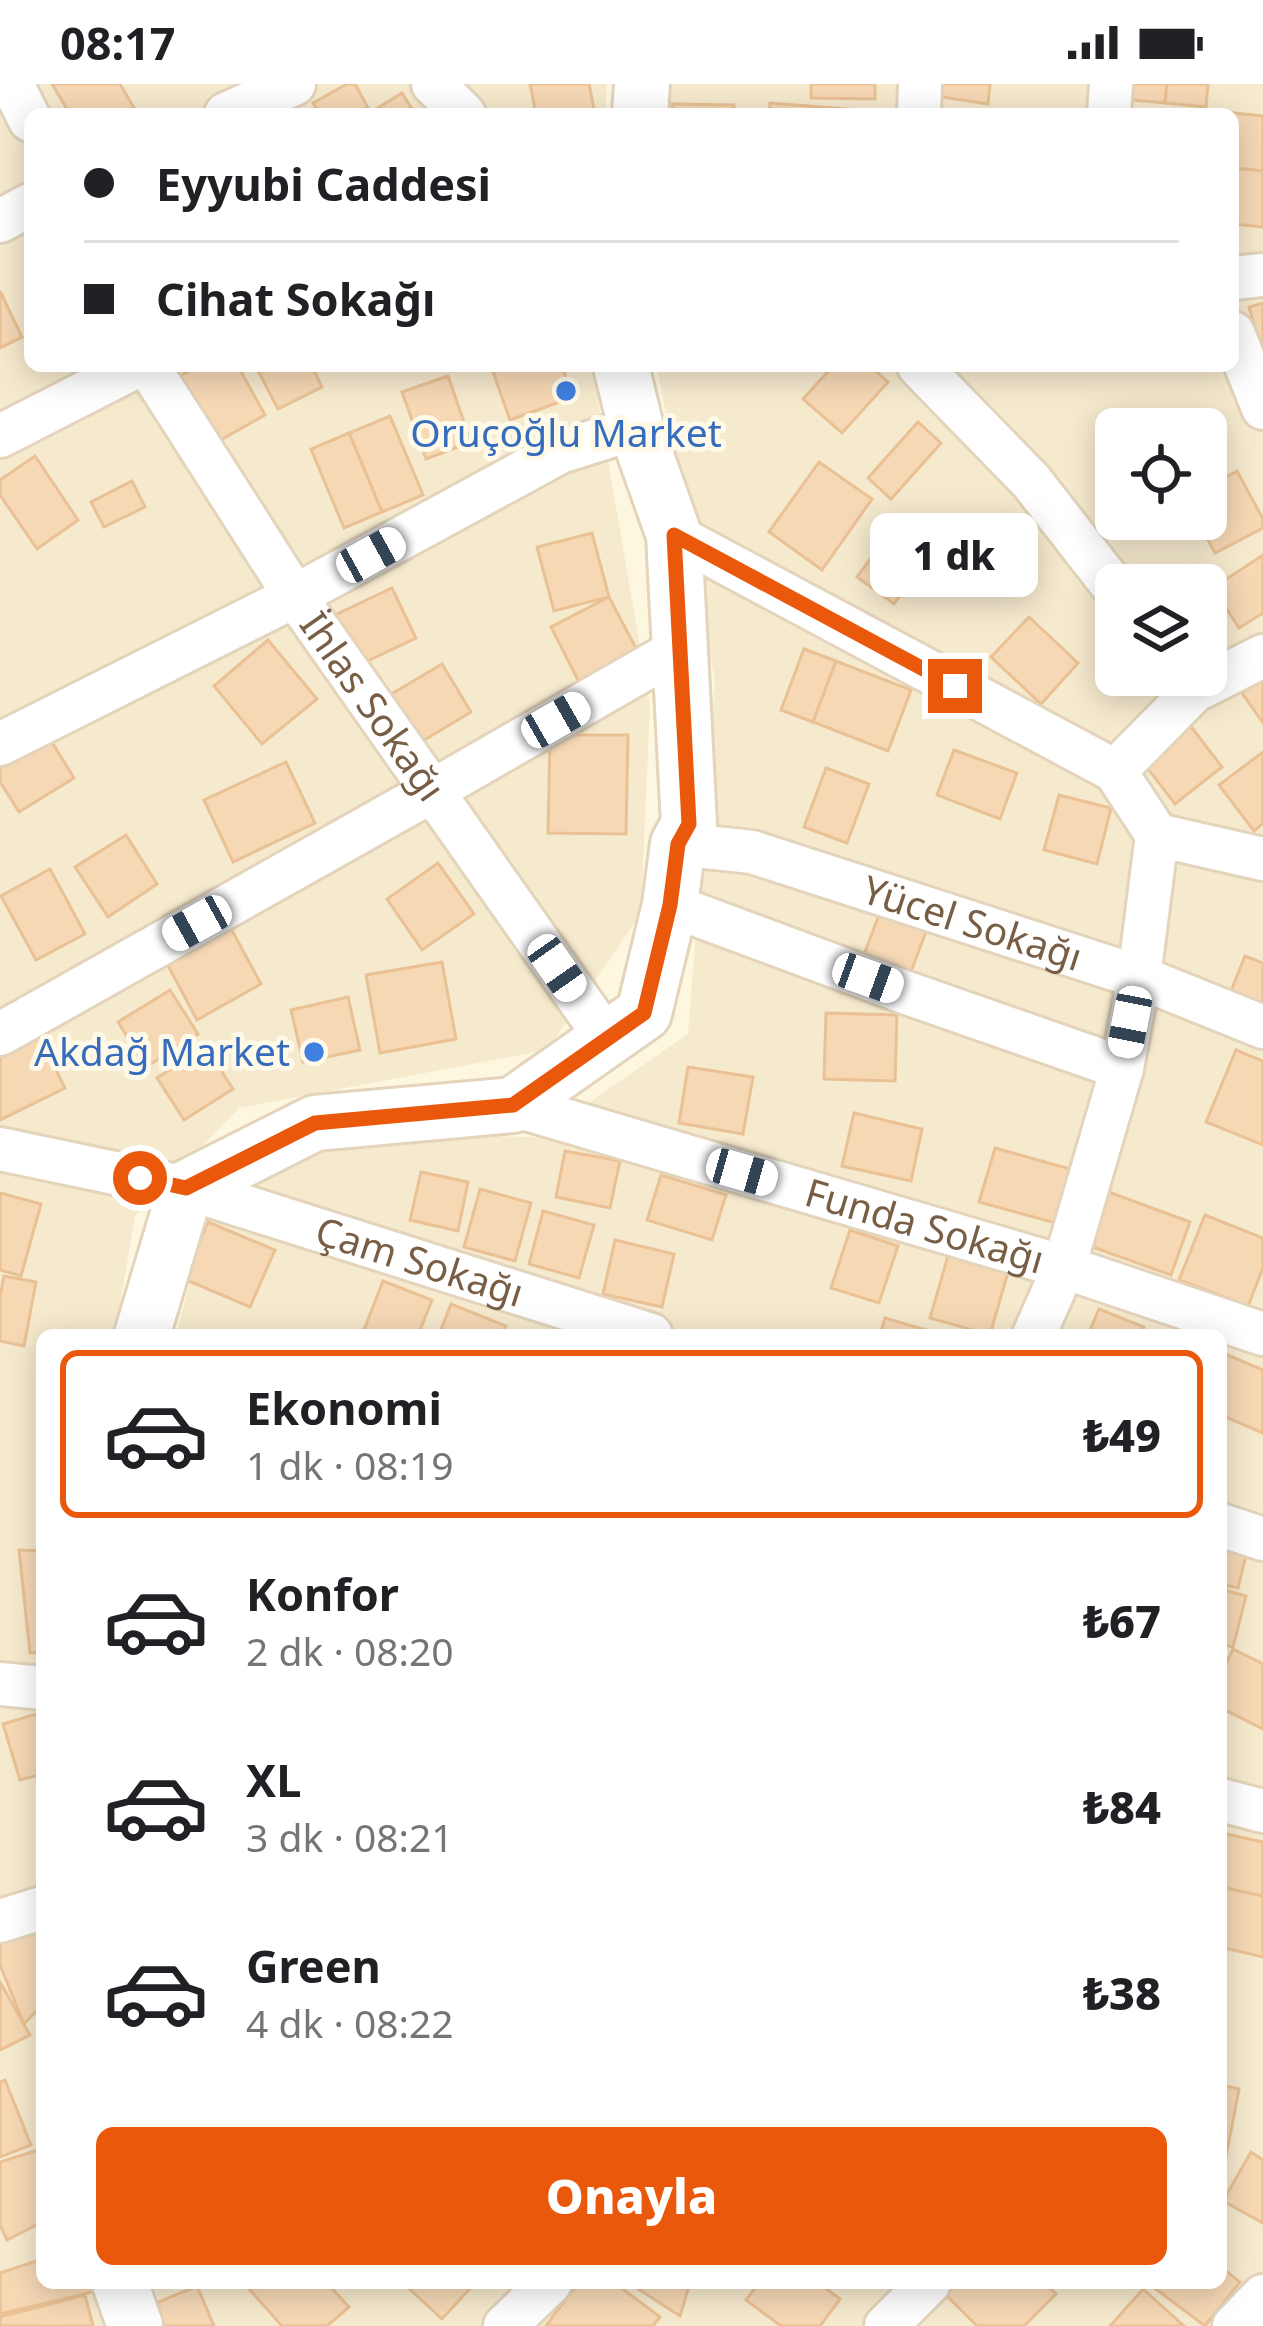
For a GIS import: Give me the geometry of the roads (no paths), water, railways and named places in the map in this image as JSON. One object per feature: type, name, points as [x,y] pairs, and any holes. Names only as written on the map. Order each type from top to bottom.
[{"type":"street","points":[[240,108],[294,84]]},
{"type":"street","points":[[433,84],[458,108]]},
{"type":"street","points":[[1239,347],[1263,408]]},
{"type":"street","points":[[0,436],[125,372]]},
{"type":"street","name":"İhlas Sokağı","points":[[152,372],[295,596],[607,1039]]},
{"type":"street","points":[[144,1329],[186,1188],[315,1123],[513,1105],[644,1013],[670,905],[678,844],[689,824],[674,535],[636,428],[622,372]]},
{"type":"street","points":[[925,372],[1031,481],[1096,564]]},
{"type":"street","points":[[0,744],[295,596],[560,452],[636,428]]},
{"type":"street","points":[[674,535],[1115,771],[1156,835],[1139,977],[1122,1068],[1064,1267],[1037,1329]]},
{"type":"street","points":[[0,1034],[679,649]]},
{"type":"street","points":[[1227,669],[1263,656]]},
{"type":"street","points":[[1115,771],[1177,696]]},
{"type":"street","points":[[1156,835],[1263,859]]},
{"type":"street","name":"Yücel Sokağı","points":[[678,844],[752,852],[1139,977],[1263,1027]]},
{"type":"street","points":[[670,905],[1122,1068]]},
{"type":"street","name":"Funda Sokağı","points":[[513,1105],[1064,1267],[1263,1334]]},
{"type":"street","name":"Çam Sokağı","points":[[0,1149],[186,1188],[632,1329]]},
{"type":"street","points":[[1227,1527],[1263,1540]]},
{"type":"street","points":[[0,1684],[36,1687]]},
{"type":"street","points":[[1227,1802],[1263,1811]]},
{"type":"street","points":[[0,1922],[36,1910]]},
{"type":"street","points":[[505,2326],[544,2289]]},
{"type":"street","points":[[886,2326],[923,2289]]},
{"type":"street","points":[[1234,2326],[1263,2296]]},
{"type":"place","name":"Oruçoğlu Market","points":[[566,391]]},
{"type":"place","name":"Akdağ Market","points":[[314,1052]]}]
